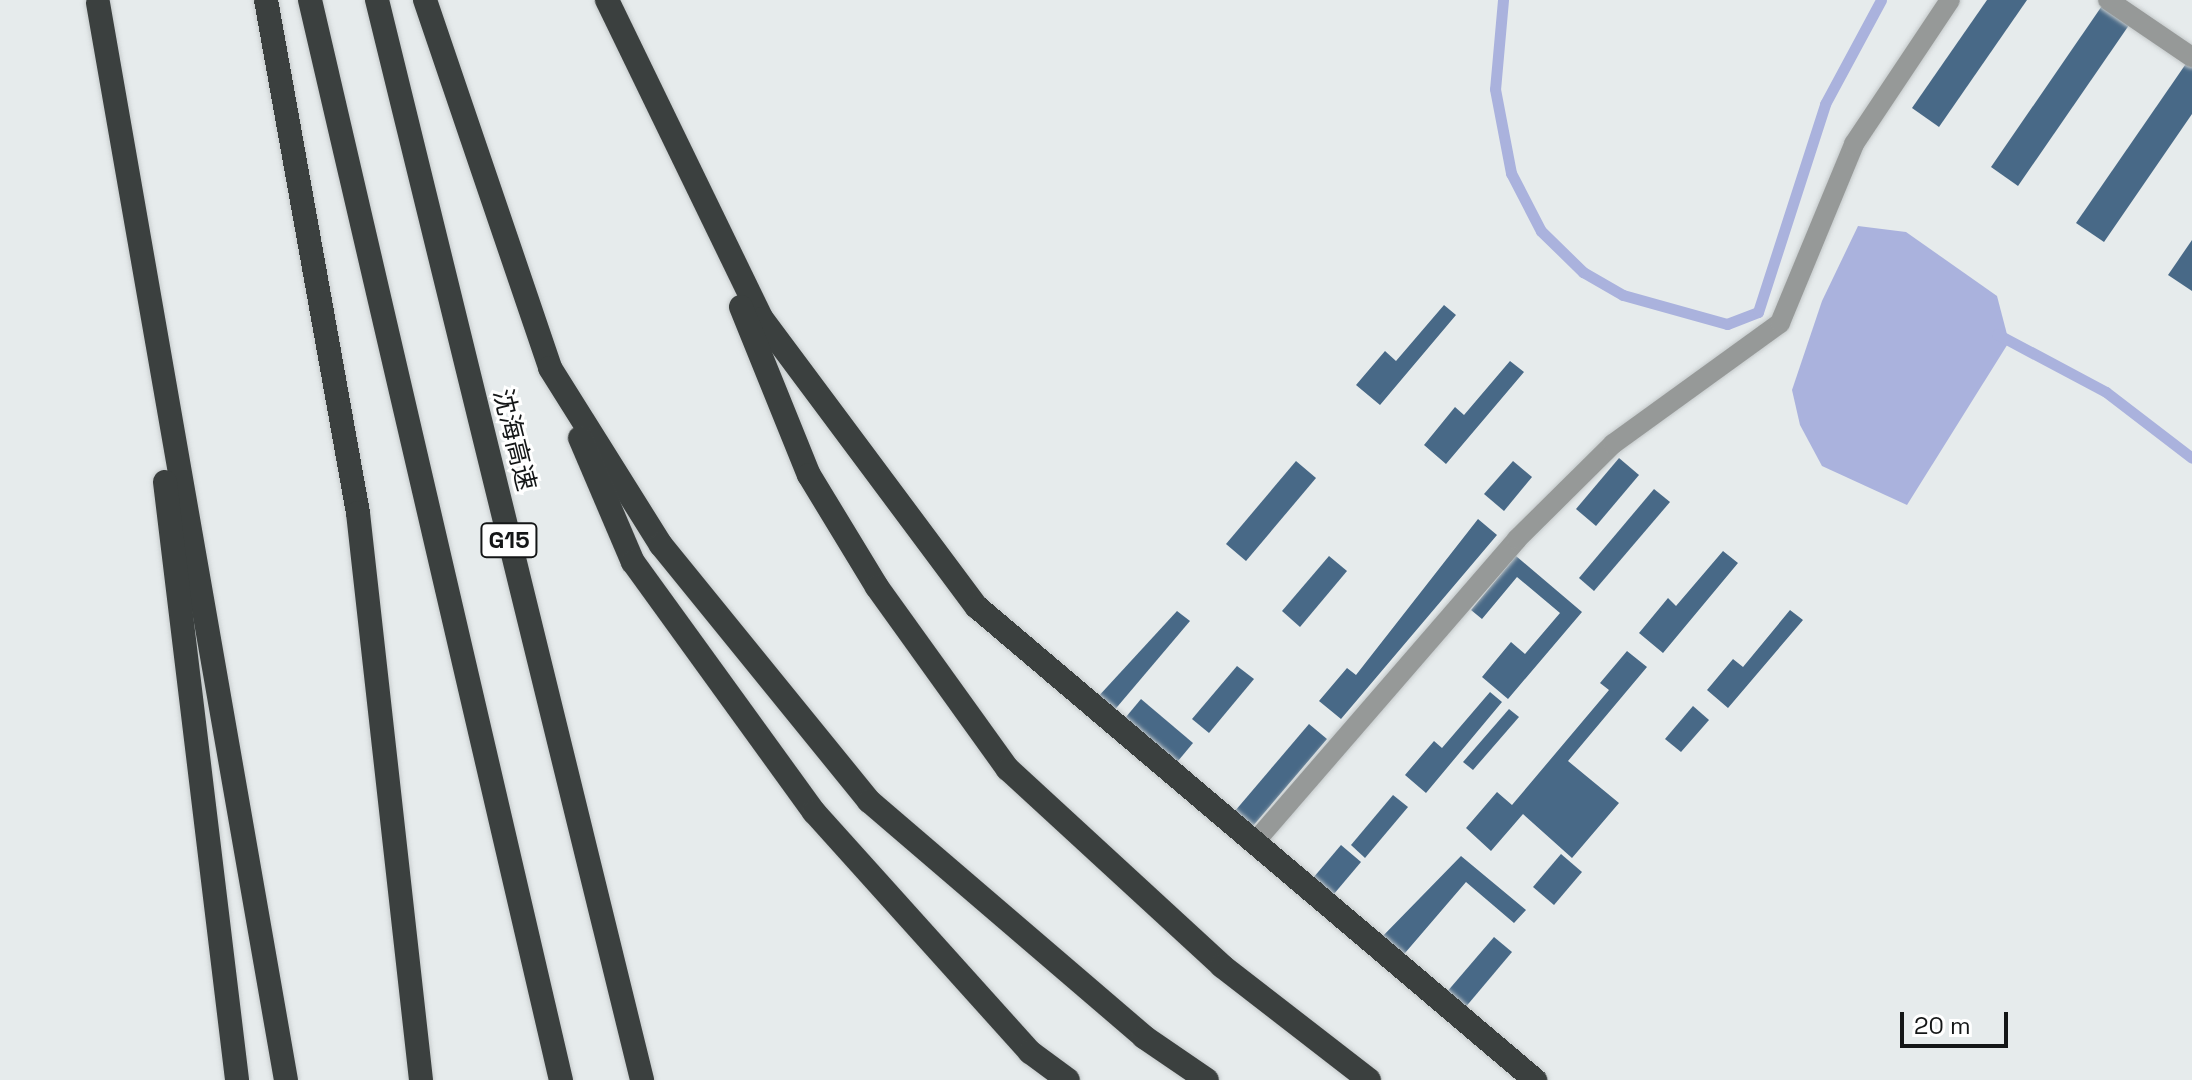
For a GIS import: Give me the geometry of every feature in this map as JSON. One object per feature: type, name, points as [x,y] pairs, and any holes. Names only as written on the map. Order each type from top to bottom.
[{"type":"highway","points":[[266,0],[358,513],[421,1078]]},
{"type":"highway","points":[[310,0],[561,1080]]},
{"type":"highway","name":"沈海高速","points":[[377,0],[642,1080]]},
{"type":"highway","points":[[425,0],[550,368],[633,562],[796,787],[1030,1052],[1068,1080]]},
{"type":"highway","points":[[607,0],[686,171],[762,319],[977,607],[1535,1080]]},
{"type":"highway","points":[[97,2],[195,688],[237,1080]]},
{"type":"highway","points":[[97,2],[286,1080]]},
{"type":"highway","points":[[686,171],[809,475],[877,587],[991,745],[1222,966],[1369,1080]]},
{"type":"highway","points":[[550,368],[661,545],[869,801],[1144,1037],[1207,1080]]},
{"type":"lane","points":[[1261,835],[1517,539],[1613,444],[1780,323],[1854,144],[1950,0]]},
{"type":"lane","points":[[2108,0],[2192,57]]},
{"type":"water","points":[[1858,226],[1906,232],[1997,296],[2009,342],[1907,505],[1822,466],[1800,425],[1792,390],[1822,301]]},
{"type":"building","points":[[1987,0],[2027,0],[1939,127],[1912,108]]},
{"type":"building","points":[[2106,0],[2136,15],[2018,186],[1991,167]]},
{"type":"building","points":[[2192,55],[2192,114],[2104,242],[2076,223]]},
{"type":"building","points":[[2192,240],[2192,291],[2168,275]]},
{"type":"building","points":[[1444,305],[1456,315],[1380,405],[1356,385],[1385,351],[1396,361]]},
{"type":"building","points":[[1510,361],[1524,372],[1446,464],[1424,445],[1455,407],[1464,415]]},
{"type":"building","points":[[1619,458],[1639,475],[1596,526],[1576,509]]},
{"type":"building","points":[[1296,461],[1316,478],[1246,561],[1226,544]]},
{"type":"building","points":[[1513,461],[1532,477],[1504,511],[1484,494]]},
{"type":"building","points":[[1654,489],[1670,502],[1594,591],[1579,578]]},
{"type":"building","points":[[1478,519],[1497,535],[1341,719],[1319,701],[1347,668],[1356,675]]},
{"type":"building","points":[[1723,551],[1738,563],[1663,653],[1639,633],[1668,598],[1676,606]]},
{"type":"building","points":[[1329,556],[1347,571],[1300,627],[1282,611]]},
{"type":"building","points":[[1516,556],[1582,612],[1508,699],[1482,677],[1511,642],[1525,654],[1560,613],[1517,577],[1482,619],[1471,610]]},
{"type":"building","points":[[1790,610],[1803,620],[1728,708],[1707,690],[1733,659],[1743,667]]},
{"type":"building","points":[[1177,611],[1190,621],[1112,713],[1096,699]]},
{"type":"building","points":[[1627,651],[1647,667],[1568,761],[1619,803],[1572,858],[1523,814],[1491,851],[1466,828],[1497,792],[1512,805],[1609,690],[1600,683]]},
{"type":"building","points":[[1237,666],[1254,679],[1209,733],[1192,719]]},
{"type":"building","points":[[1490,692],[1502,702],[1426,793],[1405,775],[1434,741],[1442,748]]},
{"type":"building","points":[[1141,699],[1193,743],[1173,767],[1121,723]]},
{"type":"building","points":[[1693,706],[1709,720],[1681,752],[1665,739]]},
{"type":"building","points":[[1509,709],[1519,717],[1473,770],[1463,762]]},
{"type":"building","points":[[1309,724],[1327,739],[1253,826],[1235,811]]},
{"type":"building","points":[[1393,795],[1408,807],[1365,858],[1351,845]]},
{"type":"building","points":[[1341,845],[1361,862],[1328,901],[1308,884]]},
{"type":"building","points":[[1561,854],[1582,872],[1554,905],[1533,887]]},
{"type":"building","points":[[1461,856],[1526,910],[1514,923],[1466,882],[1399,960],[1378,941]]},
{"type":"building","points":[[1494,937],[1512,952],[1464,1009],[1446,993]]},
{"type":"waterway","points":[[1503,0],[1495,89],[1511,173],[1541,231],[1583,272],[1623,295],[1727,324],[1758,312],[1825,104],[1881,0]]},
{"type":"waterway","points":[[1997,334],[2106,392],[2192,458]]}]
